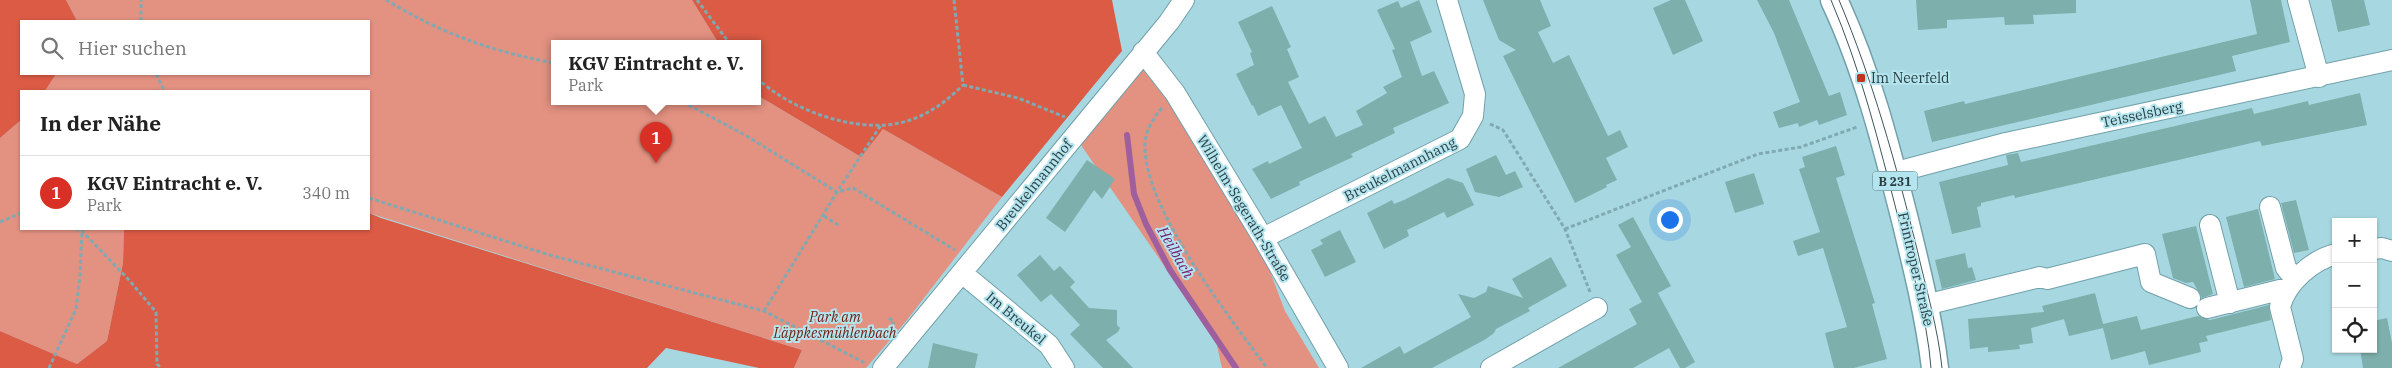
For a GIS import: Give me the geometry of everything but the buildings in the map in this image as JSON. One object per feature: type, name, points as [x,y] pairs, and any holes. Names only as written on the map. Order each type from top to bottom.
[{"type":"main road","name":"Frintroper Straße","points":[[1834,0],[1855,50],[1894,173],[1925,305],[1935,368]]},
{"type":"street","name":"Breukelmannhof","points":[[874,366],[967,267],[1184,0]]},
{"type":"street","name":"Breukelmannhang","points":[[1263,238],[1460,139],[1473,116],[1475,94],[1447,0]]},
{"type":"street","points":[[2298,0],[2319,77]]},
{"type":"street","name":"Wilhelm-Segerath-Straße","points":[[1143,52],[1175,93],[1263,238],[1338,368]]},
{"type":"street","name":"Teisselsberg","points":[[1894,173],[2006,143],[2392,60]]},
{"type":"street","points":[[2270,207],[2292,284]]},
{"type":"street","points":[[2210,225],[2230,302]]},
{"type":"street","points":[[2377,249],[2392,251]]},
{"type":"street","points":[[1925,305],[2040,277],[2047,279],[2145,254],[2151,282],[2190,298]]},
{"type":"street","points":[[2290,368],[2293,358],[2280,307],[2292,284],[2320,260],[2332,256]]},
{"type":"street","name":"Im Breukel","points":[[967,267],[1049,345],[1064,368]]},
{"type":"street","points":[[2207,308],[2292,284]]},
{"type":"street","points":[[1491,368],[1597,308]]},
{"type":"path","points":[[141,0],[141,20]]},
{"type":"path","points":[[386,0],[459,38],[512,56],[551,62]]},
{"type":"path","points":[[697,0],[727,40]]},
{"type":"path","points":[[954,0],[963,84]]},
{"type":"path","points":[[156,75],[163,88],[166,90]]},
{"type":"path","points":[[761,81],[780,97],[799,107],[840,120],[881,125],[897,124],[928,112],[939,106],[963,84]]},
{"type":"path","points":[[963,84],[1026,100],[1083,126]]},
{"type":"path","points":[[1175,93],[1149,126],[1144,143],[1148,175],[1169,220],[1190,258],[1216,300],[1267,368]]},
{"type":"path","points":[[689,105],[745,135],[838,192],[853,188],[967,267]]},
{"type":"path","points":[[1473,116],[1503,130],[1565,229],[1597,308]]},
{"type":"path","points":[[1565,229],[1758,154],[1801,147],[1878,120]]},
{"type":"path","points":[[764,310],[881,125]]},
{"type":"path","points":[[370,198],[553,256],[764,310],[874,366]]},
{"type":"path","points":[[0,222],[20,214]]},
{"type":"path","points":[[824,216],[838,225]]},
{"type":"path","points":[[49,368],[76,309],[82,230]]},
{"type":"path","points":[[82,230],[156,312],[157,364],[161,368]]},
{"type":"green space","name":"Park am Läppkesmühlenbach","points":[[66,0],[692,0],[717,40],[551,40],[551,105],[761,105],[761,97],[859,156],[883,129],[1002,197],[907,320],[866,368],[794,368],[802,350],[370,213],[370,90],[46,90],[55,75],[370,75],[370,20],[76,20]]},
{"type":"green space","points":[[1142,54],[1263,253],[1285,311],[1319,368],[1222,368],[1216,341],[1074,135]]},
{"type":"green space","points":[[20,121],[20,230],[124,230],[123,263],[107,341],[77,364],[0,331],[0,138]]},
{"type":"shaded area","points":[[0,0],[66,0],[76,20],[20,20],[20,75],[55,75],[46,90],[20,90],[20,121],[0,138]]},
{"type":"shaded area","points":[[692,0],[1112,0],[1122,51],[1002,197],[883,129],[861,157],[761,97],[761,40],[717,40]]},
{"type":"shaded area","points":[[370,213],[802,350],[794,368],[759,368],[666,348],[647,368],[0,368],[0,331],[77,364],[107,341],[123,263],[124,230],[370,230]]},
{"type":"waterway","name":"Heilbach","points":[[1127,135],[1134,194],[1146,224],[1170,270],[1236,368]]},
{"type":"tram line","points":[[1831,0],[1842,26],[1876,134],[1918,292],[1931,368]]},
{"type":"tram line","points":[[1839,0],[1863,61],[1892,154],[1931,308],[1942,368]]},
{"type":"place","name":"Im Neerfeld","points":[[1861,78]]},
{"type":"place","name":"KGV Eintracht e. V.","points":[[656,163]]}]
